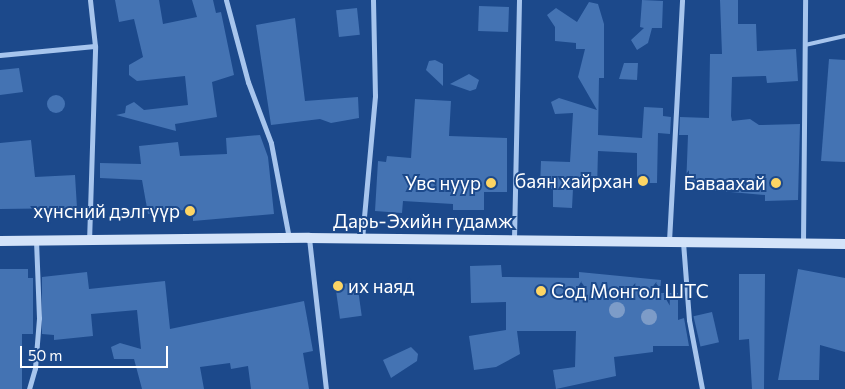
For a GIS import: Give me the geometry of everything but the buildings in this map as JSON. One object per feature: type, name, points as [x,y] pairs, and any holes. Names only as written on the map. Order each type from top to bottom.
[{"type":"main road","name":"Дарь-Эхийн гудамж","points":[[0,241],[89,242],[308,238],[845,244]]},
{"type":"street","points":[[89,242],[95,46],[90,0]]},
{"type":"street","points":[[226,0],[248,82],[271,143],[289,238]]},
{"type":"street","points":[[362,239],[375,96],[372,0]]},
{"type":"street","points":[[514,239],[519,0]]},
{"type":"street","points":[[669,241],[682,0]]},
{"type":"street","points":[[804,244],[805,0]]},
{"type":"street","points":[[0,55],[95,46]]},
{"type":"street","points":[[308,238],[326,389]]},
{"type":"street","points":[[29,389],[35,368],[39,318],[36,242]]},
{"type":"street","points":[[683,242],[689,320],[702,389]]},
{"type":"lane","points":[[804,45],[845,36]]},
{"type":"place","name":"баян хайрхан","points":[[643,181]]},
{"type":"place","name":"Увс нуур","points":[[491,183]]},
{"type":"place","name":"Баваахай","points":[[776,183]]},
{"type":"place","name":"хүнсний дэлгүүр","points":[[190,211]]},
{"type":"place","name":"их наяд","points":[[338,286]]},
{"type":"place","name":"Сод Монгол ШТС","points":[[541,291]]}]
